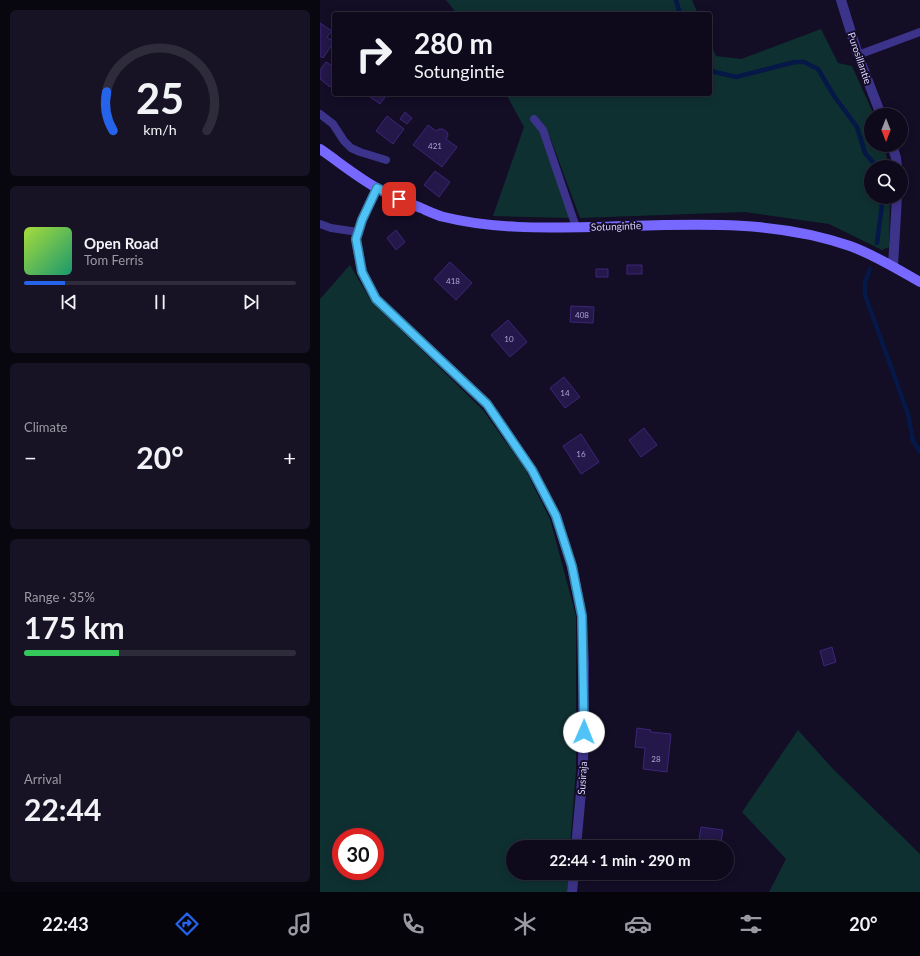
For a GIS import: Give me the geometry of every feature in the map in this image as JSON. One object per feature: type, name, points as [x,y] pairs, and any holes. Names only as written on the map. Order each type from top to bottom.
[{"type":"street","name":"Purosillantie","points":[[841,0],[858,55],[878,108]]},
{"type":"street","name":"Sotungintie","points":[[320,149],[377,188],[399,199],[444,217],[493,225],[555,228],[693,224],[746,225],[788,230],[822,237],[850,246],[893,266],[920,282]]},
{"type":"street","name":"Susiraja","points":[[377,188],[358,232],[357,245],[362,272],[376,299],[487,404],[532,470],[556,516],[572,566],[582,616],[584,720],[583,770],[577,840]]},
{"type":"street","points":[[893,266],[897,204]]},
{"type":"street","points":[[572,892],[573,880]]},
{"type":"lane","points":[[858,55],[920,32]]},
{"type":"lane","points":[[320,114],[333,124],[344,141],[351,148],[386,160]]},
{"type":"lane","points":[[534,120],[544,130],[576,227]]},
{"type":"lane","points":[[320,224],[331,228],[358,232]]},
{"type":"green space","points":[[446,0],[692,0],[697,12],[455,12]]},
{"type":"green space","points":[[821,29],[838,63],[852,66],[871,108],[864,108],[864,152],[886,152],[887,160],[864,160],[864,204],[890,204],[889,247],[882,250],[829,224],[745,212],[580,218],[550,137],[542,134],[570,218],[493,216],[524,127],[507,96],[712,96],[712,47],[716,56],[741,59]]},
{"type":"green space","points":[[350,265],[371,301],[483,410],[525,469],[550,519],[576,616],[576,770],[571,840],[506,840],[506,880],[568,880],[567,892],[320,892],[320,299]]},
{"type":"green space","points":[[798,730],[833,769],[920,854],[920,892],[769,892],[786,859],[742,812]]},
{"type":"building","points":[[320,23],[332,31],[327,37],[332,41],[332,45],[323,58],[320,56]]},
{"type":"building","points":[[326,62],[332,66],[332,84],[330,87],[320,79],[320,70]]},
{"type":"building","points":[[369,96],[386,96],[380,104]]},
{"type":"building","points":[[405,112],[412,118],[407,124],[400,119]]},
{"type":"building","points":[[387,116],[404,129],[393,144],[376,131]]},
{"type":"building","points":[[428,125],[436,131],[443,129],[447,132],[448,136],[446,139],[457,147],[442,167],[413,145]]},
{"type":"building","points":[[435,171],[450,182],[439,197],[424,185]]},
{"type":"building","points":[[396,230],[405,242],[396,250],[387,238]]},
{"type":"building","points":[[450,262],[472,283],[456,300],[434,279]]},
{"type":"building","points":[[627,265],[642,265],[642,274],[627,274]]},
{"type":"building","points":[[596,269],[608,269],[608,277],[596,277]]},
{"type":"building","points":[[571,306],[594,307],[593,323],[570,322]]},
{"type":"building","points":[[508,320],[527,342],[510,357],[491,335]]},
{"type":"building","points":[[564,377],[580,397],[565,408],[550,388]]},
{"type":"building","points":[[644,428],[657,445],[641,457],[629,440]]},
{"type":"building","points":[[581,434],[599,462],[581,474],[563,446]]},
{"type":"building","points":[[832,647],[836,662],[824,666],[820,651]]},
{"type":"building","points":[[637,728],[651,730],[650,732],[671,734],[667,772],[643,769],[645,748],[635,747]]},
{"type":"building","points":[[701,827],[723,830],[721,840],[699,840]]},
{"type":"waterway","points":[[676,0],[679,12]]},
{"type":"waterway","points":[[712,71],[736,77],[795,62],[804,62],[818,69],[834,96],[857,127],[865,153],[871,160]]},
{"type":"waterway","points":[[877,243],[882,204]]},
{"type":"waterway","points":[[870,269],[865,282],[865,295],[908,414],[913,441],[920,452]]},
{"type":"route","points":[[399,199],[377,188],[362,220],[356,239],[362,272],[376,299],[487,404],[532,470],[556,516],[572,566],[582,616],[584,732]]}]
